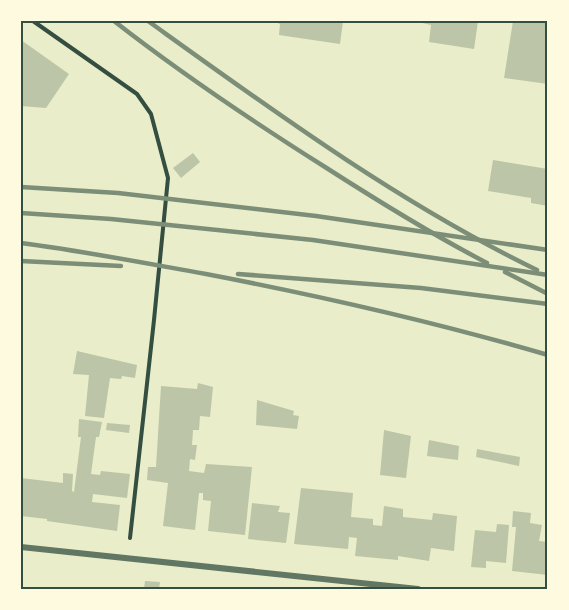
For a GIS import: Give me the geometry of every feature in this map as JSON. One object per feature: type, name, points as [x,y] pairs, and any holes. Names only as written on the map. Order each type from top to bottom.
[{"type":"street","points":[[21,547],[128,557],[358,586],[418,589]]},
{"type":"path","points":[[33,21],[137,94],[151,114],[168,178],[128,557]]},
{"type":"building","points":[[273,21],[343,21],[340,44],[279,35],[280,24]]},
{"type":"building","points":[[414,21],[478,21],[474,49],[429,42],[431,25]]},
{"type":"building","points":[[513,21],[548,21],[548,84],[504,78]]},
{"type":"building","points":[[21,40],[69,74],[46,108],[21,106]]},
{"type":"building","points":[[193,153],[200,162],[181,178],[173,168]]},
{"type":"building","points":[[493,160],[548,169],[548,206],[531,203],[531,198],[488,191]]},
{"type":"building","points":[[77,351],[137,365],[135,378],[122,376],[121,379],[110,378],[104,418],[85,416],[89,375],[73,374]]},
{"type":"building","points":[[198,383],[213,387],[210,417],[200,416],[199,430],[193,430],[192,445],[197,445],[195,460],[190,459],[189,471],[204,473],[206,464],[252,467],[245,535],[208,531],[211,501],[203,500],[203,493],[199,493],[195,530],[163,526],[168,483],[147,480],[148,467],[156,467],[161,386],[197,389]]},
{"type":"building","points":[[257,400],[294,411],[293,415],[299,416],[297,429],[256,425]]},
{"type":"building","points":[[79,419],[102,422],[99,437],[96,437],[91,474],[100,475],[101,471],[130,474],[127,498],[93,494],[92,502],[120,505],[117,531],[21,516],[21,478],[63,483],[63,473],[73,474],[72,491],[74,492],[81,437],[78,437]]},
{"type":"building","points":[[107,423],[130,425],[129,433],[106,430]]},
{"type":"building","points":[[384,430],[411,436],[406,478],[380,475]]},
{"type":"building","points":[[429,440],[459,446],[458,460],[427,456]]},
{"type":"building","points":[[477,449],[520,457],[519,466],[476,457]]},
{"type":"building","points":[[301,488],[353,493],[351,517],[373,519],[373,525],[382,526],[384,506],[403,509],[403,517],[432,520],[433,513],[457,516],[454,551],[431,548],[429,561],[398,556],[398,560],[355,556],[357,538],[349,537],[348,549],[294,544]]},
{"type":"building","points":[[252,503],[280,506],[278,512],[290,513],[286,543],[248,539]]},
{"type":"building","points":[[513,511],[531,513],[530,523],[542,525],[539,541],[548,542],[548,575],[512,571],[516,527],[512,527]]},
{"type":"building","points":[[497,524],[509,525],[506,563],[486,561],[486,568],[471,567],[475,530],[496,532]]},
{"type":"building","points":[[145,581],[160,582],[159,589],[144,589]]},
{"type":"railway","points":[[114,21],[191,78],[271,132],[405,217],[487,263]]},
{"type":"railway","points":[[148,21],[337,154],[435,215],[537,270]]},
{"type":"railway","points":[[21,187],[118,193],[316,216],[548,250]]},
{"type":"railway","points":[[21,213],[111,219],[313,240],[548,275]]},
{"type":"railway","points":[[21,243],[137,261],[292,291],[378,310],[548,355]]},
{"type":"railway","points":[[21,261],[121,266]]},
{"type":"railway","points":[[505,272],[548,294]]},
{"type":"railway","points":[[238,274],[421,288],[548,304]]}]
